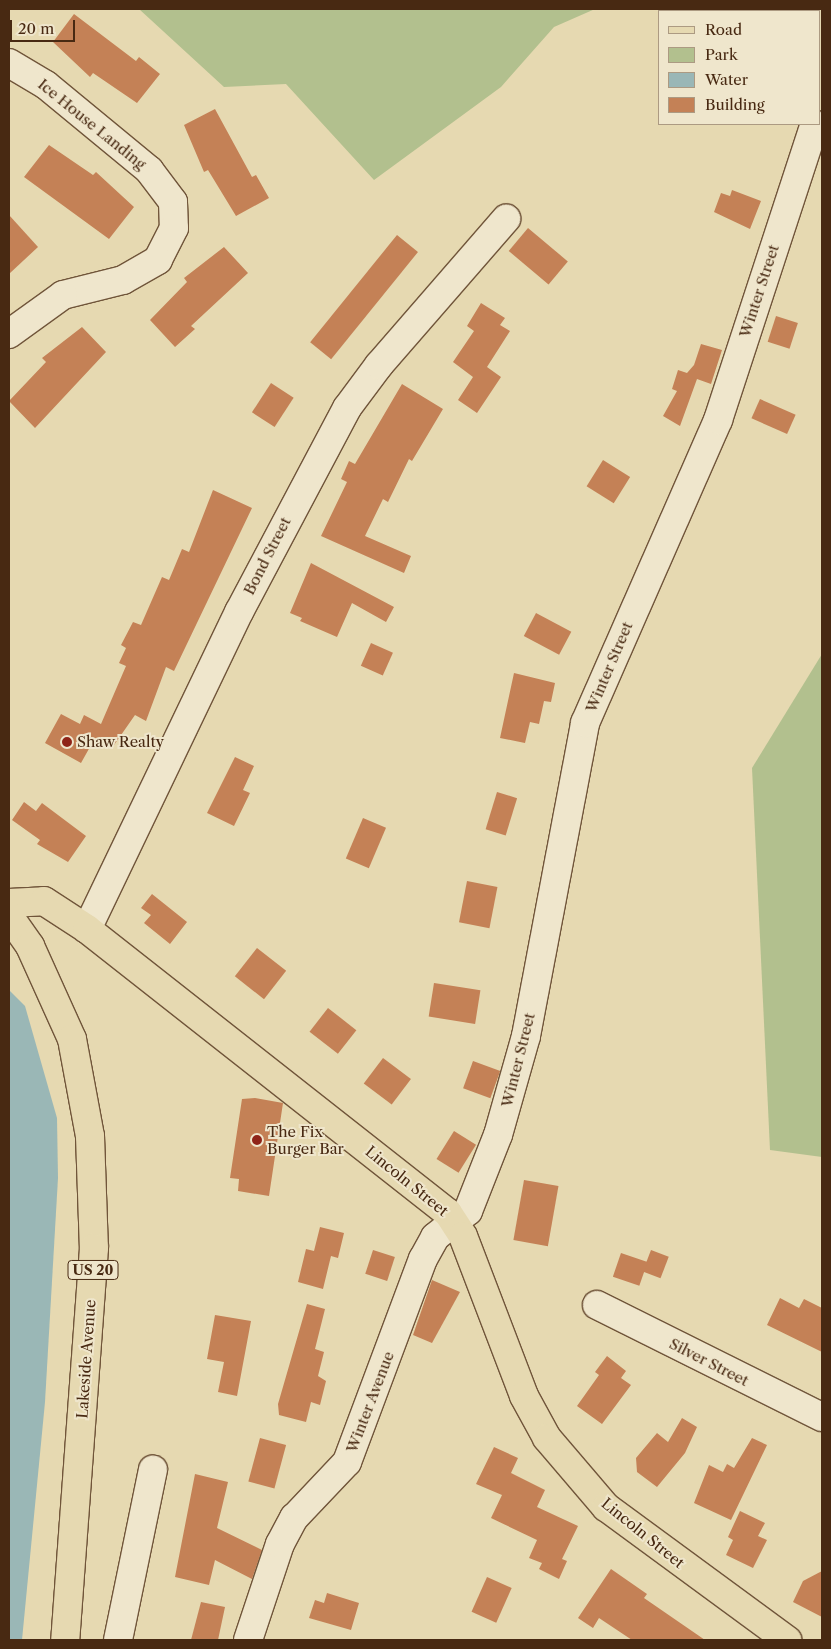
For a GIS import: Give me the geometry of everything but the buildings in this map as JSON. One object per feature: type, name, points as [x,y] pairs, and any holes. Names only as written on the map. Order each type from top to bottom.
[{"type":"main road","name":"Lincoln Street","points":[[9,903],[44,901],[87,929],[420,1189],[455,1224],[524,1396],[547,1438],[571,1468],[619,1518],[787,1640]]},
{"type":"main road","name":"Lakeside Avenue","points":[[9,916],[30,946],[72,1039],[90,1136],[94,1248],[65,1640]]},
{"type":"street","name":"Ice House Landing","points":[[9,62],[46,85],[149,170],[172,202],[174,228],[158,260],[123,280],[63,295],[9,334]]},
{"type":"street","name":"Winter Street","points":[[455,1224],[468,1211],[498,1135],[526,1036],[585,723],[718,420],[815,125]]},
{"type":"street","name":"Bond Street","points":[[87,929],[239,612],[342,416],[379,364],[506,219]]},
{"type":"street","name":"Winter Avenue","points":[[250,1635],[280,1544],[294,1518],[348,1462],[422,1259],[435,1237],[455,1224]]},
{"type":"street","name":"Silver Street","points":[[597,1304],[822,1417]]},
{"type":"street","points":[[118,1640],[153,1470]]},
{"type":"green space","points":[[139,9],[595,9],[554,27],[501,87],[374,180],[286,84],[224,87]]},
{"type":"green space","points":[[822,654],[822,1157],[770,1150],[752,768]]},
{"type":"water","points":[[9,990],[25,1006],[57,1118],[58,1178],[45,1402],[22,1640],[9,1640]]},
{"type":"place","name":"Shaw Realty","points":[[67,742]]},
{"type":"place","name":"The Fix Burger Bar","points":[[257,1140]]}]
